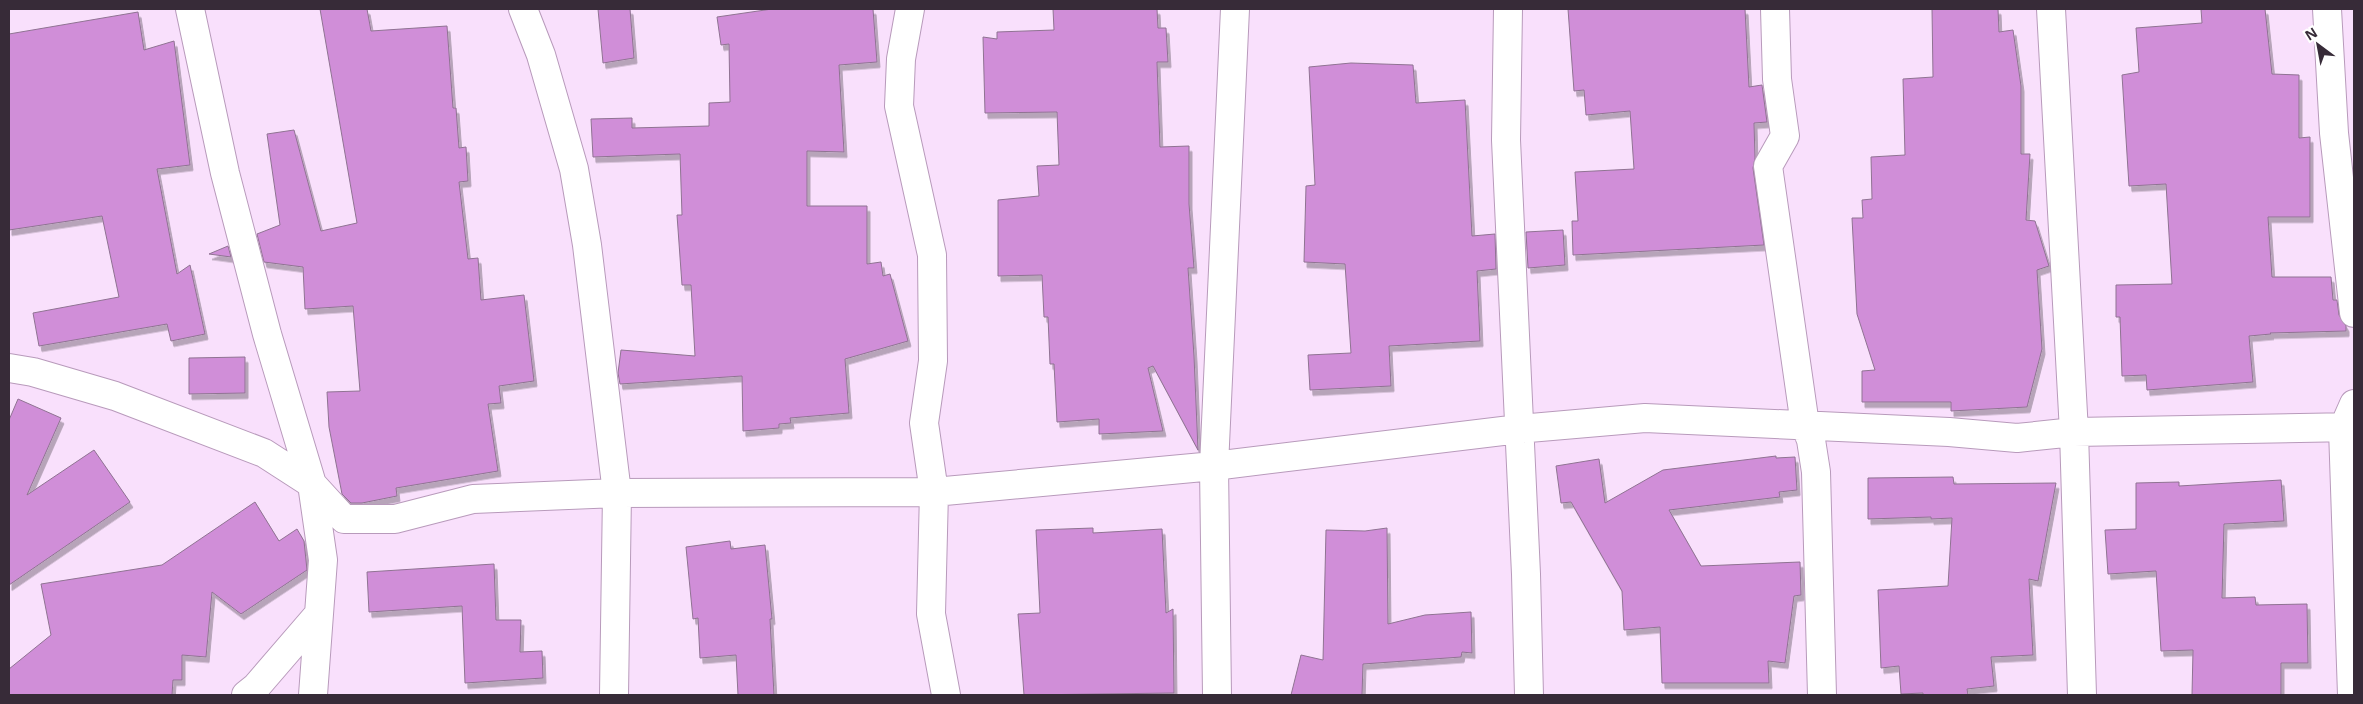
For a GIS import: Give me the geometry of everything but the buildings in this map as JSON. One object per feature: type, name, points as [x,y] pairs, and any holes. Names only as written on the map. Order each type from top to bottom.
[{"type":"street","points":[[190,9],[228,182],[267,334],[312,484],[323,560],[314,695]]},
{"type":"street","points":[[523,9],[541,55],[574,169],[587,245],[618,493],[614,695]]},
{"type":"street","points":[[910,9],[902,59],[899,106],[932,256],[933,361],[924,424],[934,492],[931,614],[946,695]]},
{"type":"street","points":[[1217,695],[1214,466],[1235,9]]},
{"type":"street","points":[[1508,9],[1506,140],[1526,574],[1529,695]]},
{"type":"street","points":[[1775,9],[1776,79],[1785,136],[1768,166],[1805,425],[1811,440],[1816,472],[1822,695]]},
{"type":"street","points":[[2051,9],[2074,432],[2082,695]]},
{"type":"street","points":[[2328,9],[2334,134],[2354,313]]},
{"type":"street","points":[[9,368],[33,372],[115,396],[264,452],[312,484],[344,519],[395,518],[473,499],[618,493],[934,492],[1214,466],[1519,429],[1645,418],[1805,425],[2017,438],[2074,432],[2349,428]]},
{"type":"street","points":[[2352,695],[2349,428],[2354,404]]},
{"type":"street","points":[[246,695],[256,687],[318,615]]}]
